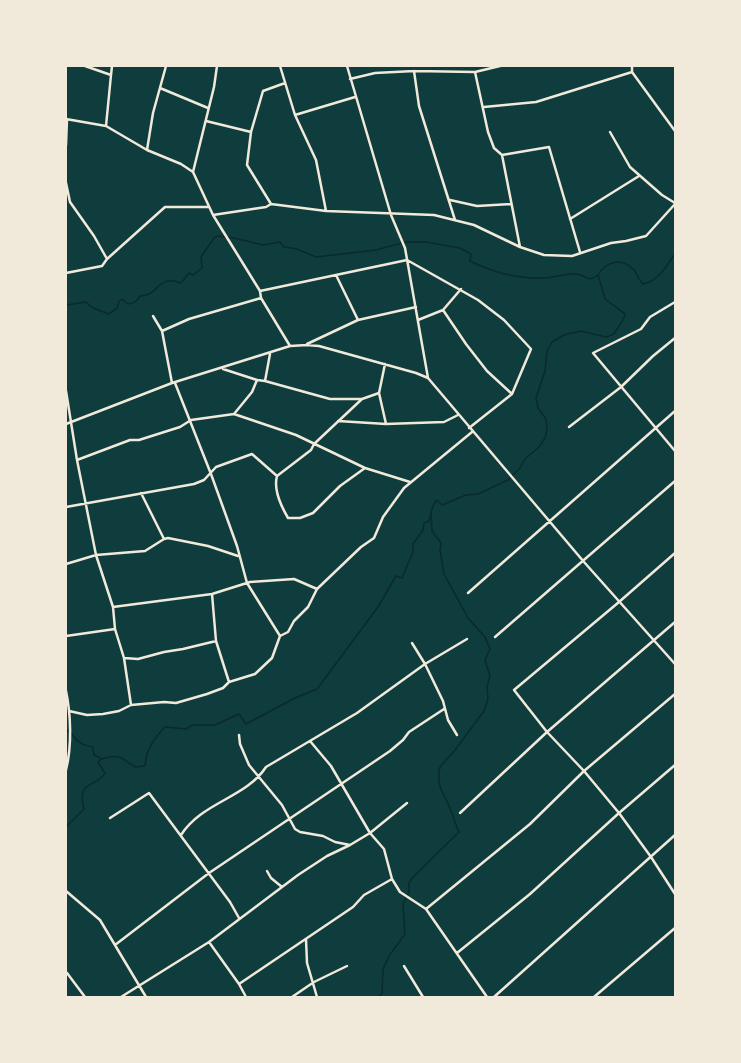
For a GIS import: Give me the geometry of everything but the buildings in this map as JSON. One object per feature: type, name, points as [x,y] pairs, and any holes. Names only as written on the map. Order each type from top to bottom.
[{"type":"street","points":[[86,66],[111,75]]},
{"type":"street","points":[[106,126],[112,66]]},
{"type":"street","points":[[147,150],[153,113],[166,66]]},
{"type":"street","points":[[192,172],[206,121],[217,66]]},
{"type":"street","points":[[280,66],[295,115],[316,160],[326,211]]},
{"type":"street","points":[[347,66],[391,215],[405,248],[428,378]]},
{"type":"street","points":[[350,78],[375,73],[414,71],[475,72],[500,66]]},
{"type":"street","points":[[632,66],[632,72],[675,131]]},
{"type":"street","points":[[414,71],[419,106],[450,200],[455,220]]},
{"type":"street","points":[[475,72],[484,107],[488,132],[494,148],[502,155],[520,247]]},
{"type":"street","points":[[484,107],[536,102],[632,72]]},
{"type":"street","points":[[271,204],[247,165],[251,132],[263,91],[284,83]]},
{"type":"street","points":[[160,88],[208,108]]},
{"type":"street","points":[[295,115],[355,97]]},
{"type":"street","points":[[66,145],[67,119],[106,126],[147,150],[181,164],[192,172],[213,215],[260,291],[261,298],[290,346]]},
{"type":"street","points":[[206,121],[251,132]]},
{"type":"street","points":[[213,215],[245,211],[266,207],[271,204],[326,211],[434,216],[474,225],[520,247],[544,255],[572,256],[580,252],[611,243],[646,236],[675,204],[639,176],[630,166],[610,132]]},
{"type":"street","points":[[502,155],[549,147],[580,252]]},
{"type":"street","points":[[570,219],[639,176]]},
{"type":"street","points":[[66,183],[70,202],[94,236],[107,259]]},
{"type":"street","points":[[450,200],[483,206],[511,204]]},
{"type":"street","points":[[66,273],[102,266],[107,259],[165,207],[209,207]]},
{"type":"street","points":[[260,291],[407,260],[461,289],[504,320],[531,348],[512,394],[469,428]]},
{"type":"street","points":[[336,275],[358,320]]},
{"type":"street","points":[[418,320],[443,310],[461,289]]},
{"type":"street","points":[[162,330],[188,319],[261,298]]},
{"type":"street","points":[[675,302],[650,317],[640,328],[593,353],[675,451]]},
{"type":"street","points":[[307,345],[358,320],[416,307]]},
{"type":"street","points":[[443,310],[486,371],[512,394]]},
{"type":"street","points":[[153,316],[162,330],[174,383],[191,420],[211,474],[237,546],[238,556],[247,583],[280,636]]},
{"type":"street","points":[[569,426],[621,387],[653,356],[675,338]]},
{"type":"street","points":[[66,424],[174,383],[270,354],[290,346],[307,345],[416,373],[428,378],[472,432],[550,520],[584,562],[675,664]]},
{"type":"street","points":[[265,381],[270,354]]},
{"type":"street","points":[[385,364],[379,393],[386,424]]},
{"type":"street","points":[[222,368],[257,380],[330,398],[362,399],[379,393]]},
{"type":"street","points":[[234,414],[252,392],[257,380]]},
{"type":"street","points":[[66,391],[77,460],[96,555],[112,607],[115,629],[124,658],[132,705]]},
{"type":"street","points":[[362,399],[337,421],[314,444],[311,450],[277,476],[276,487],[284,511],[288,518],[300,518],[313,513],[340,486],[365,468]]},
{"type":"street","points":[[468,593],[675,411]]},
{"type":"street","points":[[77,460],[130,440],[139,440],[180,426],[191,420],[234,414],[296,435],[365,468],[410,482]]},
{"type":"street","points":[[337,421],[386,424],[444,422],[458,415]]},
{"type":"street","points":[[69,711],[87,715],[103,714],[119,711],[132,705],[164,702],[176,703],[223,688],[229,682],[255,674],[272,658],[280,636],[288,632],[294,621],[308,607],[317,589],[362,547],[374,538],[383,517],[410,482],[472,432]]},
{"type":"street","points":[[66,507],[194,484],[204,480],[216,467],[252,454],[277,476]]},
{"type":"street","points":[[495,636],[584,562],[633,516],[675,481]]},
{"type":"street","points":[[141,493],[164,539]]},
{"type":"street","points":[[66,564],[96,555],[145,551],[168,538],[208,546],[238,556]]},
{"type":"street","points":[[675,553],[514,690],[547,732],[584,771],[619,813],[651,857],[675,894]]},
{"type":"street","points":[[112,607],[212,594],[247,583],[294,579],[317,589]]},
{"type":"street","points":[[212,594],[216,641],[229,682]]},
{"type":"street","points":[[460,813],[547,732],[675,622]]},
{"type":"street","points":[[66,636],[115,629]]},
{"type":"street","points":[[182,835],[196,817],[259,778],[266,767],[363,710],[425,664],[467,639]]},
{"type":"street","points":[[124,658],[138,659],[216,641]]},
{"type":"street","points":[[412,643],[425,664],[443,701],[448,720],[457,735]]},
{"type":"street","points":[[66,690],[69,711],[68,760],[66,770]]},
{"type":"street","points":[[426,909],[530,824],[584,771],[675,694]]},
{"type":"street","points":[[115,945],[209,873],[390,751],[403,740],[409,732],[444,709]]},
{"type":"street","points":[[239,735],[240,744],[250,766],[282,805],[288,820],[295,829],[300,832],[323,836],[335,842],[350,845]]},
{"type":"street","points":[[310,741],[331,766],[370,832],[384,849],[392,879],[403,894],[426,909],[487,997]]},
{"type":"street","points":[[457,953],[530,894],[619,813],[675,765]]},
{"type":"street","points":[[110,818],[149,793],[182,835],[239,918]]},
{"type":"street","points":[[121,997],[139,984],[209,942],[282,887],[327,856],[350,845],[370,832],[407,803]]},
{"type":"street","points":[[494,997],[675,835]]},
{"type":"street","points":[[267,871],[271,878],[282,887]]},
{"type":"street","points":[[239,984],[353,907],[364,895],[392,879]]},
{"type":"street","points":[[66,891],[100,920],[146,997]]},
{"type":"street","points":[[594,997],[675,928]]},
{"type":"street","points":[[306,939],[307,964],[314,982],[317,997]]},
{"type":"street","points":[[209,942],[239,984],[246,997]]},
{"type":"street","points":[[292,997],[314,982],[347,966]]},
{"type":"street","points":[[404,966],[423,997]]},
{"type":"street","points":[[66,974],[68,973],[85,997]]},
{"type":"waterway","points":[[66,305],[86,302],[93,308],[109,314],[117,308],[119,301],[122,299],[128,304],[132,303],[140,296],[151,293],[162,283],[167,281],[181,283],[189,273],[193,275],[202,268],[201,257],[217,236],[234,238],[263,245],[280,242],[284,247],[297,249],[316,257],[376,250],[406,242],[426,242],[460,248],[471,254],[470,261],[497,272],[516,276],[545,278],[568,274],[580,274],[591,279],[598,275]]},
{"type":"waterway","points":[[378,997],[382,994],[383,969],[389,956],[405,934],[403,904],[409,892],[409,883],[414,876],[459,832],[449,805],[441,790],[439,780],[440,767],[455,750],[484,711],[488,699],[487,687],[490,676],[485,660],[490,649],[485,637],[468,618],[444,574],[440,550],[441,543],[432,531],[431,512],[434,504],[437,500],[442,505],[466,495],[478,494],[508,480],[520,468],[525,459],[539,447],[545,438],[547,430],[546,419],[538,408],[536,398],[545,371],[547,351],[552,342],[564,335],[581,331],[606,337],[614,334],[624,317],[625,314],[605,299],[598,275],[601,270],[605,266],[614,262],[624,263],[634,270],[643,284],[658,276],[675,254]]},
{"type":"waterway","points":[[66,731],[70,731],[82,744],[93,747],[94,755],[102,759],[113,756],[120,757],[135,767],[145,766],[147,754],[151,745],[165,727],[186,729],[193,725],[215,725],[239,714],[246,724],[295,698],[317,689],[378,607],[396,576],[402,578],[413,552],[413,544],[423,530],[424,523],[429,521],[431,513]]},
{"type":"waterway","points":[[66,827],[84,809],[82,799],[85,788],[97,781],[105,773],[98,762],[102,759]]}]
